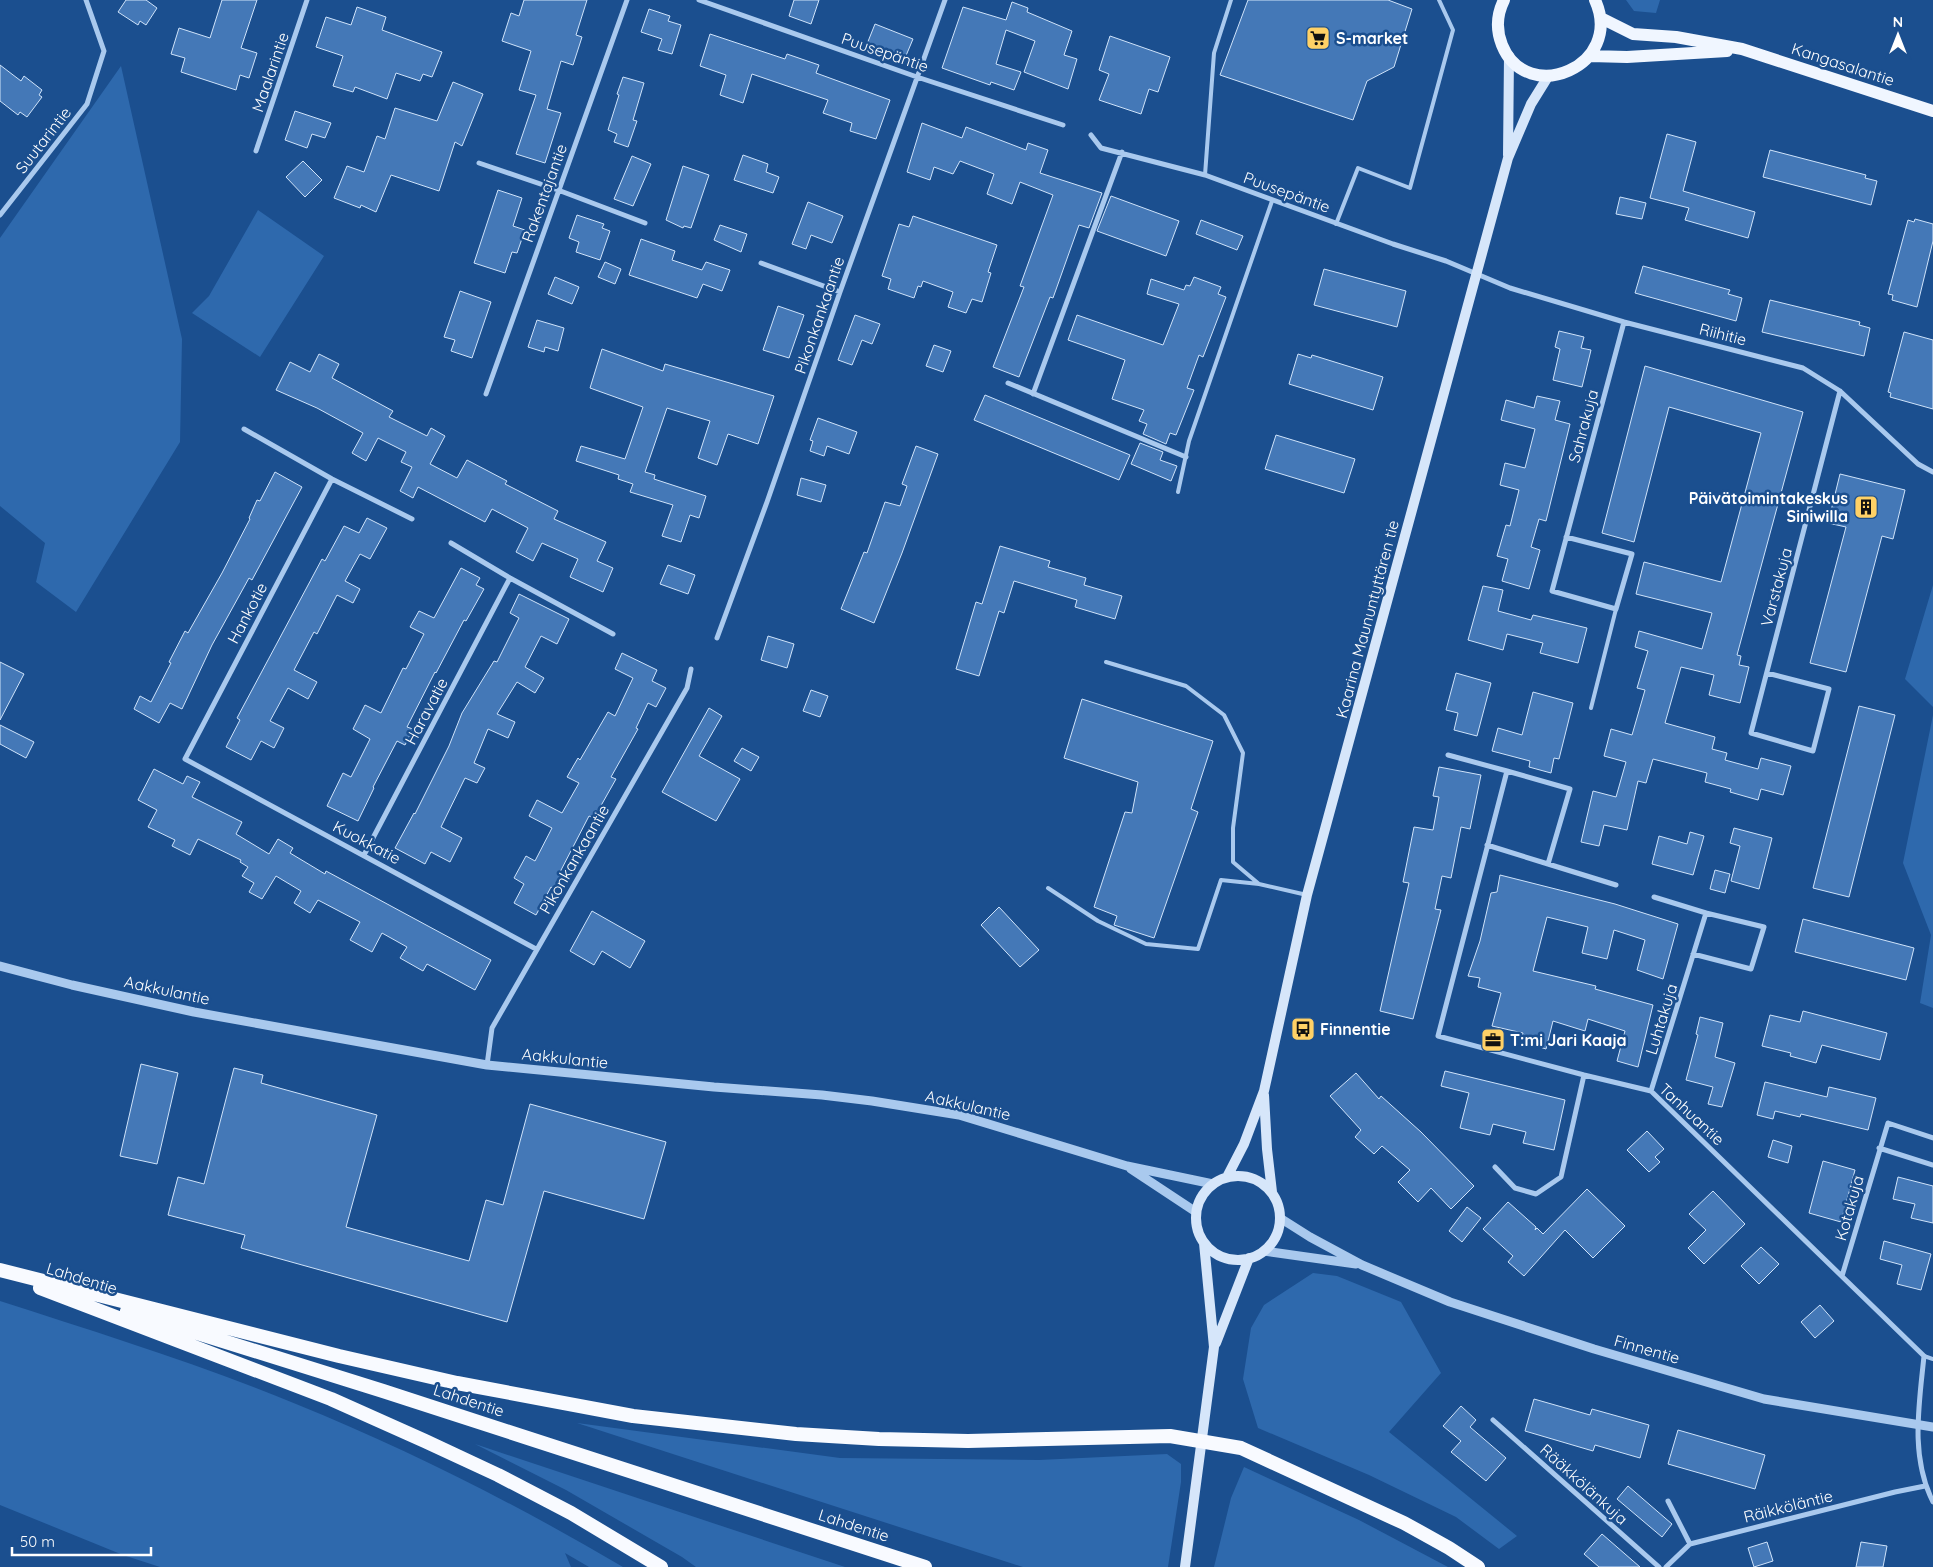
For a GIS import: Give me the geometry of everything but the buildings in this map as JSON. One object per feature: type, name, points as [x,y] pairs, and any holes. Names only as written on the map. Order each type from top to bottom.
[{"type":"highway","points":[[0,1271],[339,1356],[457,1383],[633,1416],[796,1434],[879,1439],[968,1442],[1170,1436],[1241,1448],[1404,1523],[1449,1548],[1478,1567]]},
{"type":"highway","points":[[0,1271],[330,1399],[417,1437],[498,1474],[661,1567]]},
{"type":"highway","name":"Lahdentie","points":[[0,1271],[384,1391],[925,1567]]},
{"type":"main road","points":[[1501,1],[1498,31],[1509,56],[1515,63],[1531,72],[1558,75],[1576,68],[1590,56],[1599,39],[1601,18],[1595,0]]},
{"type":"main road","name":"Kangasalantie","points":[[1601,18],[1633,34],[1676,36],[1742,50],[1933,111]]},
{"type":"main road","name":"Kangasalantie","points":[[1590,56],[1671,55],[1742,50]]},
{"type":"main road","name":"Kaarina Maununtyttären tie","points":[[1508,158],[1509,56]]},
{"type":"main road","name":"Kaarina Maununtyttären tie","points":[[1227,1177],[1244,1144],[1264,1092],[1307,895],[1508,158],[1532,104],[1549,75]]},
{"type":"main road","name":"Kaarina Maununtyttären tie","points":[[1264,1092],[1267,1149],[1272,1192]]},
{"type":"main road","points":[[1185,1567],[1214,1347],[1204,1243],[1198,1228],[1196,1212],[1202,1197],[1212,1184],[1227,1177],[1240,1176],[1252,1178],[1272,1192],[1278,1204],[1280,1218],[1278,1231],[1264,1251],[1249,1258],[1236,1260],[1224,1258],[1213,1252],[1204,1243]]},
{"type":"main road","points":[[1214,1347],[1249,1258]]},
{"type":"street","name":"Suutarintie","points":[[0,215],[87,104],[104,51],[86,0]]},
{"type":"street","name":"Maalarintie","points":[[256,151],[308,0]]},
{"type":"street","name":"Rakentajantie","points":[[486,394],[627,0]]},
{"type":"street","name":"Puusepäntie","points":[[699,0],[1063,126]]},
{"type":"street","name":"Pikonkankaantie","points":[[717,638],[945,0]]},
{"type":"street","name":"Puusepäntie","points":[[1091,135],[1101,148],[1205,175],[1272,201],[1477,273]]},
{"type":"street","points":[[1033,394],[1122,152]]},
{"type":"street","points":[[479,162],[645,223]]},
{"type":"street","points":[[762,263],[840,292]]},
{"type":"street","name":"Riihitie","points":[[1477,273],[1510,288],[1624,322],[1803,368],[1840,391],[1918,464],[1933,472]]},
{"type":"street","name":"Sahrakuja","points":[[1616,609],[1552,591],[1624,322]]},
{"type":"street","points":[[1008,383],[1186,457]]},
{"type":"street","name":"Varstakuja","points":[[1767,673],[1829,689],[1814,751],[1751,734],[1840,391]]},
{"type":"street","points":[[244,429],[332,479],[412,519]]},
{"type":"street","name":"Hankotie","points":[[184,759],[332,479]]},
{"type":"street","points":[[1566,537],[1632,554],[1616,609]]},
{"type":"street","points":[[451,544],[613,634]]},
{"type":"street","name":"Haravatie","points":[[364,855],[510,578]]},
{"type":"street","name":"Pikonkankaantie","points":[[487,1065],[492,1028],[688,688],[691,669]]},
{"type":"street","points":[[1448,755],[1570,789],[1548,864]]},
{"type":"street","name":"Kuokkatie","points":[[184,759],[536,949]]},
{"type":"street","name":"Tanhuantie","points":[[1507,772],[1438,1036],[1584,1075],[1652,1090],[1924,1356]]},
{"type":"street","points":[[1487,845],[1616,885]]},
{"type":"street","points":[[1654,896],[1706,913],[1764,926],[1751,969],[1694,954]]},
{"type":"street","name":"Luhtakuja","points":[[1652,1090],[1706,913]]},
{"type":"street","name":"Aakkulantie","points":[[0,966],[72,985],[194,1012],[487,1065],[872,1101],[959,1115],[1127,1166],[1212,1184]]},
{"type":"street","points":[[1495,1168],[1515,1188],[1536,1194],[1561,1177],[1584,1075]]},
{"type":"street","name":"Kotakuja","points":[[1842,1276],[1888,1123],[1933,1138]]},
{"type":"street","points":[[1879,1148],[1933,1165]]},
{"type":"street","name":"Aakkulantie","points":[[1127,1166],[1196,1212]]},
{"type":"street","name":"Finnentie","points":[[1280,1218],[1310,1237],[1362,1265],[1450,1302],[1594,1349],[1764,1399],[1933,1428]]},
{"type":"street","name":"Finnentie","points":[[1264,1251],[1362,1265]]},
{"type":"street","points":[[1924,1356],[1917,1424],[1918,1446],[1925,1486],[1933,1502]]},
{"type":"street","name":"Rääkkölänkuja","points":[[1493,1420],[1659,1567]]},
{"type":"street","name":"Räikköläntie","points":[[1666,1567],[1690,1544],[1925,1486]]},
{"type":"street","points":[[1668,1501],[1690,1544]]},
{"type":"lane","points":[[1205,175],[1214,53],[1230,0]]},
{"type":"lane","points":[[1336,224],[1358,168],[1410,188],[1453,30],[1439,0]]},
{"type":"lane","points":[[1178,492],[1190,441],[1272,201]]},
{"type":"lane","points":[[1591,708],[1616,609]]},
{"type":"lane","points":[[1106,662],[1186,686],[1224,715],[1244,753],[1233,828],[1233,862],[1259,884]]},
{"type":"lane","points":[[1048,888],[1098,921],[1146,944],[1198,949],[1221,880],[1259,884],[1307,895]]},
{"type":"lane","points":[[1924,1356],[1933,1359]]},
{"type":"shaded area","points":[[1626,0],[1660,0],[1656,13],[1634,11]]},
{"type":"shaded area","points":[[121,66],[182,339],[180,442],[76,612],[36,582],[45,543],[0,506],[0,238]]},
{"type":"shaded area","points":[[258,210],[324,256],[260,357],[192,313],[209,296]]},
{"type":"shaded area","points":[[1933,585],[1933,707],[1905,679]]},
{"type":"shaded area","points":[[1933,715],[1933,1008],[1920,1003],[1931,935],[1903,863]]},
{"type":"shaded area","points":[[1313,1273],[1337,1276],[1401,1302],[1441,1373],[1389,1432],[1517,1536],[1499,1549],[1456,1517],[1369,1475],[1258,1428],[1243,1379],[1251,1328],[1264,1305]]},
{"type":"shaded area","points":[[0,1301],[186,1362],[259,1389],[338,1422],[421,1459],[503,1500],[623,1567],[589,1567],[565,1553],[571,1567],[160,1567],[123,1555],[0,1505]]},
{"type":"shaded area","points":[[577,1423],[840,1458],[1039,1460],[1167,1454],[1181,1464],[1181,1482],[1168,1567],[1023,1567]]},
{"type":"shaded area","points":[[475,1444],[845,1567],[696,1567],[566,1490]]},
{"type":"shaded area","points":[[1244,1467],[1359,1520],[1448,1567],[1214,1567],[1231,1498]]},
{"type":"place","name":"S-market","points":[[1318,38]]},
{"type":"place","name":"Päivätoimintakeskus Siniwilla","points":[[1866,507]]},
{"type":"place","name":"Finnentie","points":[[1303,1029]]},
{"type":"place","name":"T:mi Jari Kaaja","points":[[1493,1040]]}]
